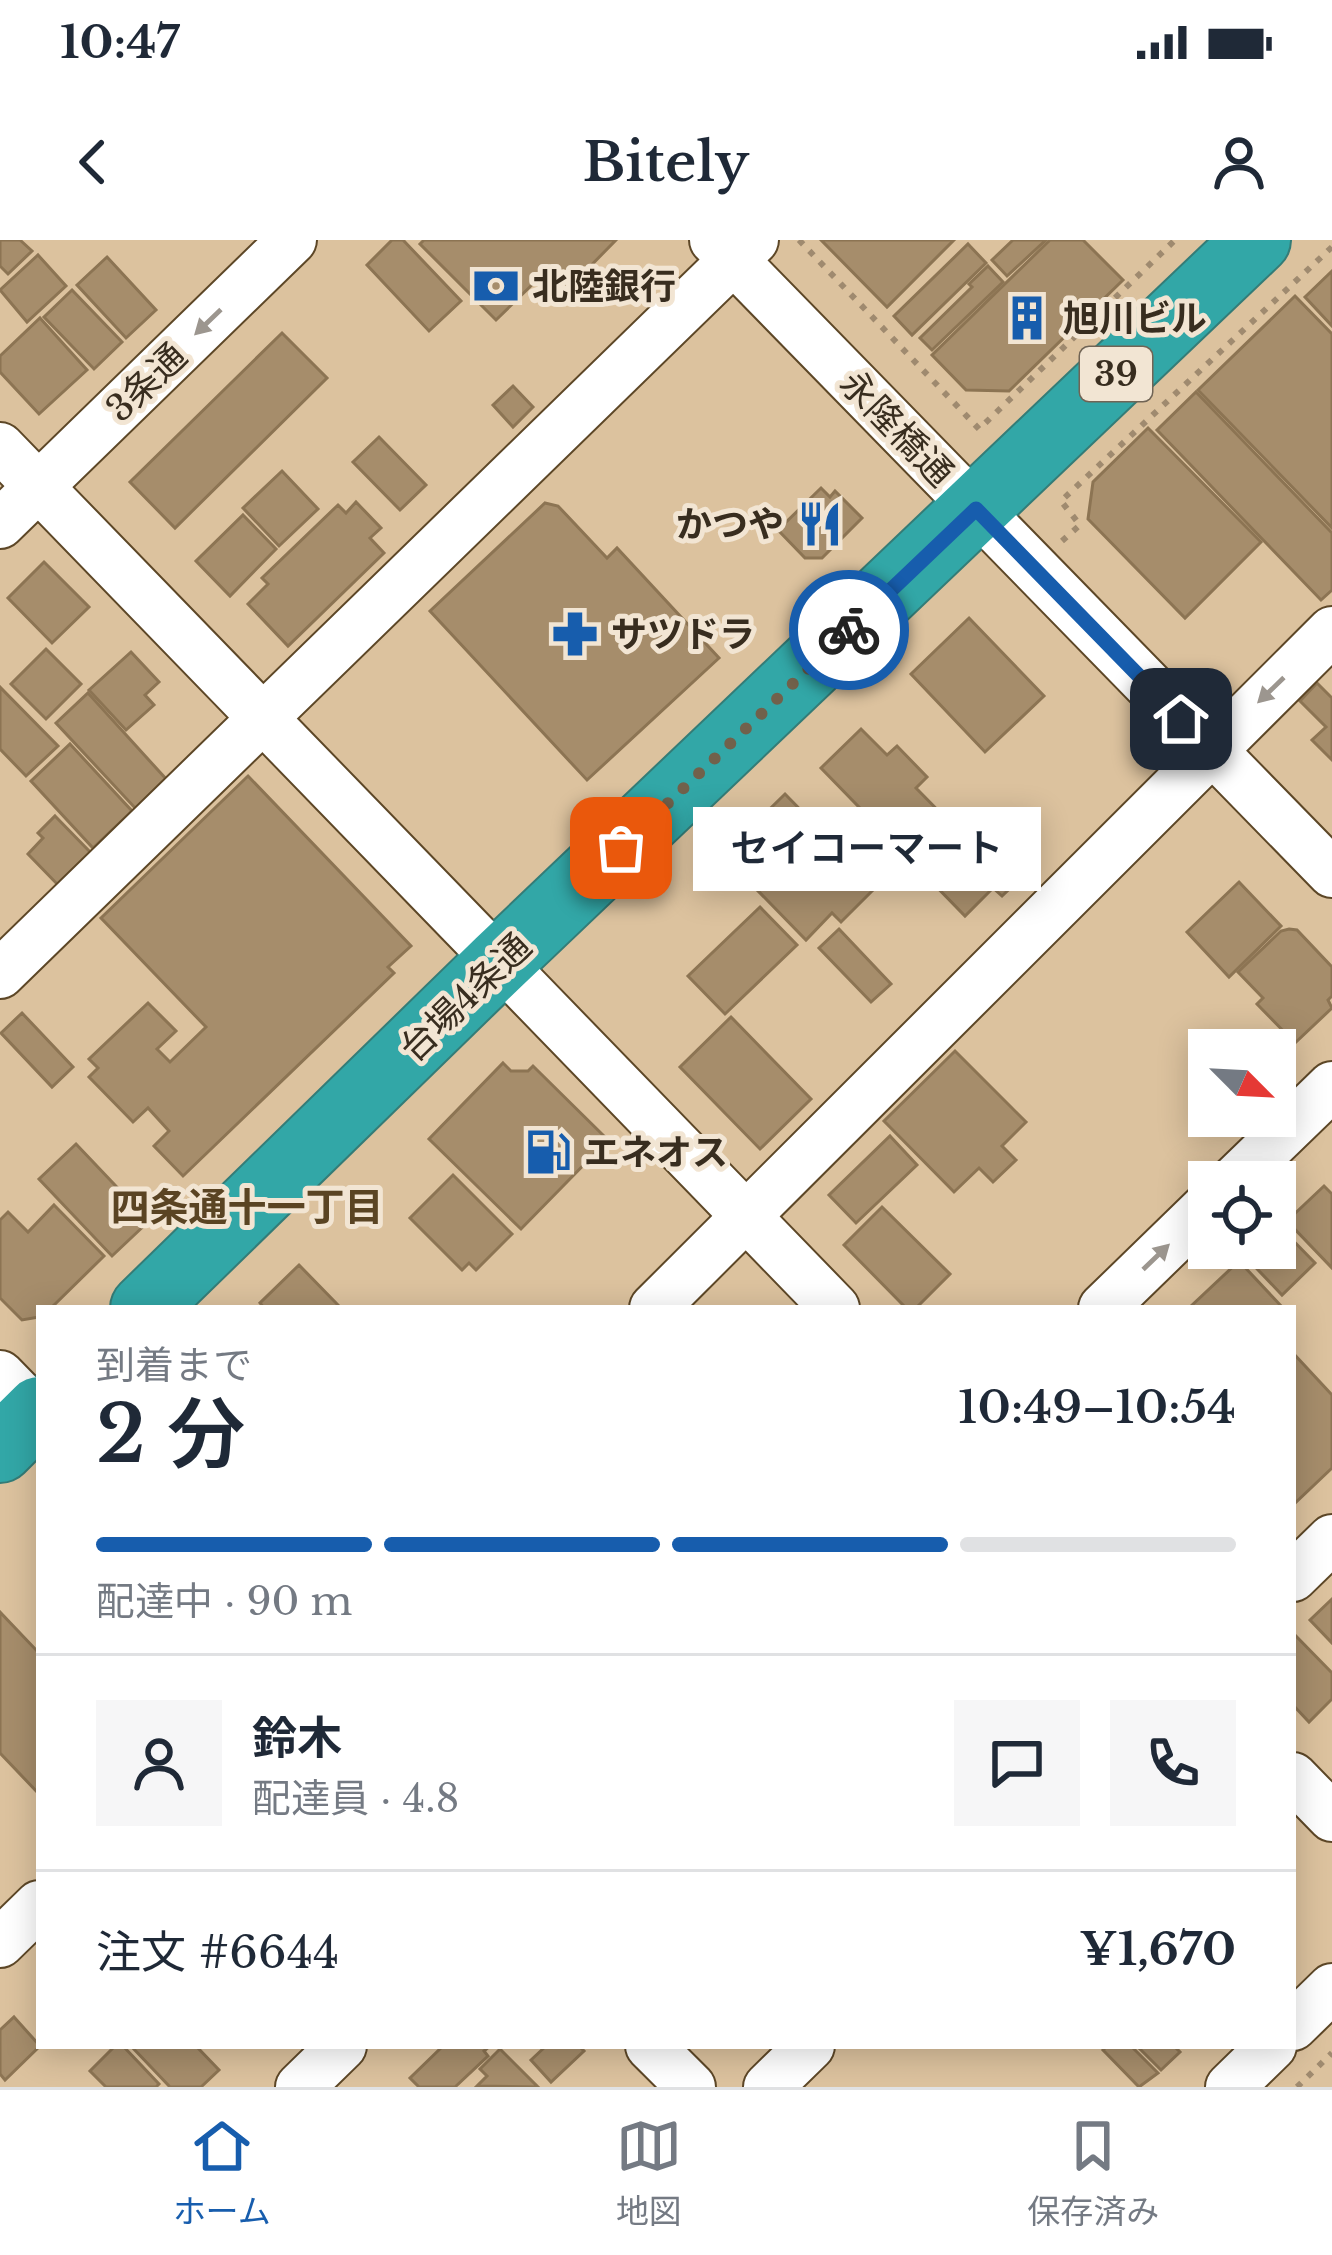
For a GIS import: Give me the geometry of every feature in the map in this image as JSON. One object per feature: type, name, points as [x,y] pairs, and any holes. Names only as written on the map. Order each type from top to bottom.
[{"type":"highway","name":"台場4条通","points":[[147,1305],[1257,240]]},
{"type":"street","name":"3条通","points":[[0,524],[292,240]]},
{"type":"street","points":[[0,974],[264,718],[734,247]]},
{"type":"street","name":"永隆橋通","points":[[734,247],[976,509],[1332,873]]},
{"type":"street","points":[[0,447],[832,1305]]},
{"type":"street","points":[[658,1305],[1332,632]]},
{"type":"street","points":[[1255,1161],[1332,1086]]},
{"type":"street","points":[[1106,1305],[1188,1225]]},
{"type":"street","points":[[1296,1574],[1332,1539]]},
{"type":"street","points":[[1296,1781],[1332,1817]]},
{"type":"street","points":[[0,1943],[36,1908]]},
{"type":"street","points":[[1296,2023],[1332,1988]]},
{"type":"street","points":[[300,2087],[339,2049]]},
{"type":"street","points":[[653,2049],[691,2087]]},
{"type":"street","points":[[768,2087],[808,2049]]},
{"type":"path","points":[[799,240],[979,429],[1175,240]]},
{"type":"path","points":[[1033,568],[1080,525],[1061,501],[1332,247]]},
{"type":"path","points":[[1298,2087],[1332,2053]]},
{"type":"building","points":[[0,240],[20,240],[32,251],[8,274],[0,266]]},
{"type":"building","points":[[392,240],[403,240],[461,301],[429,331],[367,265]]},
{"type":"building","name":"北陸銀行","points":[[424,240],[616,240],[561,296],[541,276],[496,320],[420,244]]},
{"type":"building","points":[[821,240],[954,240],[887,307]]},
{"type":"building","points":[[1013,240],[1046,240],[1007,276],[992,260]]},
{"type":"building","name":"旭川ビル","points":[[1050,240],[1083,240],[1123,280],[1009,391],[966,390],[932,355]]},
{"type":"building","points":[[968,244],[986,263],[912,335],[894,316]]},
{"type":"building","points":[[38,255],[66,286],[27,322],[0,290]]},
{"type":"building","points":[[107,257],[156,310],[126,338],[77,285]]},
{"type":"building","points":[[988,266],[1003,282],[932,350],[920,338]]},
{"type":"building","points":[[1332,271],[1332,326],[1305,297]]},
{"type":"building","points":[[72,290],[122,342],[94,369],[44,317]]},
{"type":"building","points":[[1295,296],[1332,334],[1332,528],[1198,390]]},
{"type":"building","points":[[40,318],[87,370],[39,414],[0,372],[0,356]]},
{"type":"building","points":[[282,333],[327,378],[175,528],[130,482]]},
{"type":"building","points":[[513,386],[533,407],[513,427],[493,405]]},
{"type":"building","points":[[1196,392],[1332,533],[1332,590],[1321,600],[1157,430]]},
{"type":"building","points":[[1148,428],[1261,542],[1185,618],[1088,519],[1093,482]]},
{"type":"building","points":[[379,437],[426,485],[400,510],[353,462]]},
{"type":"building","points":[[282,471],[318,509],[279,546],[243,508]]},
{"type":"building","name":"かつや","points":[[821,488],[830,497],[835,491],[862,518],[822,558],[805,558],[778,530]]},
{"type":"building","points":[[356,502],[381,528],[370,538],[384,553],[288,646],[248,604],[268,584],[262,578],[338,505],[346,513]]},
{"type":"building","name":"サツドラ","points":[[545,503],[558,506],[607,558],[617,548],[719,658],[587,780],[430,611]]},
{"type":"building","points":[[243,515],[276,549],[230,596],[196,561]]},
{"type":"building","points":[[44,562],[89,607],[52,643],[8,598]]},
{"type":"building","points":[[969,618],[1044,696],[985,752],[911,674]]},
{"type":"building","points":[[46,649],[81,684],[46,719],[11,684]]},
{"type":"building","points":[[131,652],[159,682],[145,695],[154,705],[126,730],[89,690]]},
{"type":"building","points":[[1317,683],[1332,698],[1332,760],[1312,740],[1326,727],[1300,701]]},
{"type":"building","points":[[0,687],[58,746],[26,776],[0,749]]},
{"type":"building","points":[[88,693],[167,780],[136,809],[56,723]]},
{"type":"building","points":[[861,729],[887,755],[897,746],[927,777],[916,788],[972,845],[983,835],[1023,876],[1002,896],[993,888],[965,916],[821,768]]},
{"type":"building","points":[[70,744],[132,811],[93,848],[31,781]]},
{"type":"building","points":[[248,776],[411,946],[388,967],[394,973],[183,1176],[154,1146],[169,1131],[148,1108],[133,1122],[89,1077],[98,1068],[89,1059],[148,1003],[176,1031],[157,1049],[170,1062],[206,1027],[101,918]]},
{"type":"building","points":[[785,794],[876,887],[841,922],[832,913],[806,940],[723,855]]},
{"type":"building","points":[[55,816],[92,854],[59,886],[28,854],[43,838],[38,833]]},
{"type":"building","points":[[1239,882],[1281,926],[1229,977],[1187,932]]},
{"type":"building","points":[[760,907],[797,945],[725,1014],[688,976]]},
{"type":"building","points":[[839,929],[891,984],[871,1002],[819,948]]},
{"type":"building","points":[[1297,930],[1332,967],[1328,1000],[1332,1008],[1296,1042],[1296,1029],[1281,1029],[1257,1004],[1263,998],[1238,972],[1281,931]]},
{"type":"building","points":[[22,1013],[73,1067],[52,1087],[1,1033]]},
{"type":"building","points":[[731,1017],[811,1099],[760,1149],[680,1067]]},
{"type":"building","points":[[955,1051],[1026,1122],[1002,1146],[1016,1160],[993,1182],[979,1168],[954,1192],[884,1121]]},
{"type":"building","points":[[503,1063],[511,1071],[528,1071],[533,1066],[608,1140],[521,1229],[429,1139]]},
{"type":"building","points":[[890,1136],[917,1165],[856,1223],[829,1195]]},
{"type":"building","points":[[76,1144],[149,1221],[112,1256],[39,1179]]},
{"type":"building","points":[[453,1175],[512,1234],[476,1270],[469,1263],[462,1270],[410,1218]]},
{"type":"building","points":[[1324,1186],[1332,1194],[1332,1268],[1296,1230],[1296,1212]]},
{"type":"building","points":[[54,1205],[104,1256],[54,1305],[36,1305],[36,1318],[22,1320],[0,1298],[0,1220],[8,1212],[28,1232]]},
{"type":"building","points":[[882,1207],[950,1274],[919,1305],[903,1305],[844,1245]]},
{"type":"building","points":[[1296,1244],[1315,1263],[1282,1295],[1257,1269],[1296,1269]]},
{"type":"building","points":[[299,1265],[338,1305],[262,1305]]},
{"type":"building","points":[[1230,1269],[1246,1269],[1280,1305],[1192,1305]]},
{"type":"building","points":[[1296,1356],[1332,1395],[1332,1468],[1296,1502]]},
{"type":"building","points":[[1332,1599],[1332,1643],[1310,1620]]},
{"type":"building","points":[[0,1612],[36,1650],[36,1791],[0,1753]]},
{"type":"building","points":[[1296,1636],[1332,1673],[1332,1699],[1309,1722],[1296,1708]]},
{"type":"building","points":[[14,2017],[36,2042],[37,2049],[5,2080],[0,2074],[0,2030]]},
{"type":"building","points":[[112,2049],[126,2049],[159,2084],[106,2087],[90,2071]]},
{"type":"building","points":[[134,2049],[199,2049],[219,2070],[201,2087],[170,2087]]},
{"type":"building","points":[[440,2049],[486,2049],[488,2056],[455,2087],[419,2087],[410,2078]]},
{"type":"building","points":[[500,2049],[538,2087],[477,2086],[487,2076],[480,2069]]},
{"type":"building","points":[[543,2049],[584,2051],[551,2082],[531,2060]]},
{"type":"building","points":[[1134,2049],[1158,2073],[1139,2087],[1103,2050]]},
{"type":"building","points":[[1140,2049],[1180,2052],[1161,2070]]},
{"type":"way so far","points":[[621,848],[849,630]]},
{"type":"place","name":"北陸銀行","points":[[496,286]]},
{"type":"place","name":"旭川ビル","points":[[1027,318]]},
{"type":"place","name":"かつや","points":[[820,524]]},
{"type":"place","name":"サツドラ","points":[[575,634]]},
{"type":"place","name":"セイコーマート","points":[[621,848]]},
{"type":"place","name":"エネオス","points":[[548,1152]]},
{"type":"district","name":"四条通十一丁目","points":[[247,1207]]},
{"type":"route","points":[[849,630],[976,509],[1181,719]]}]
